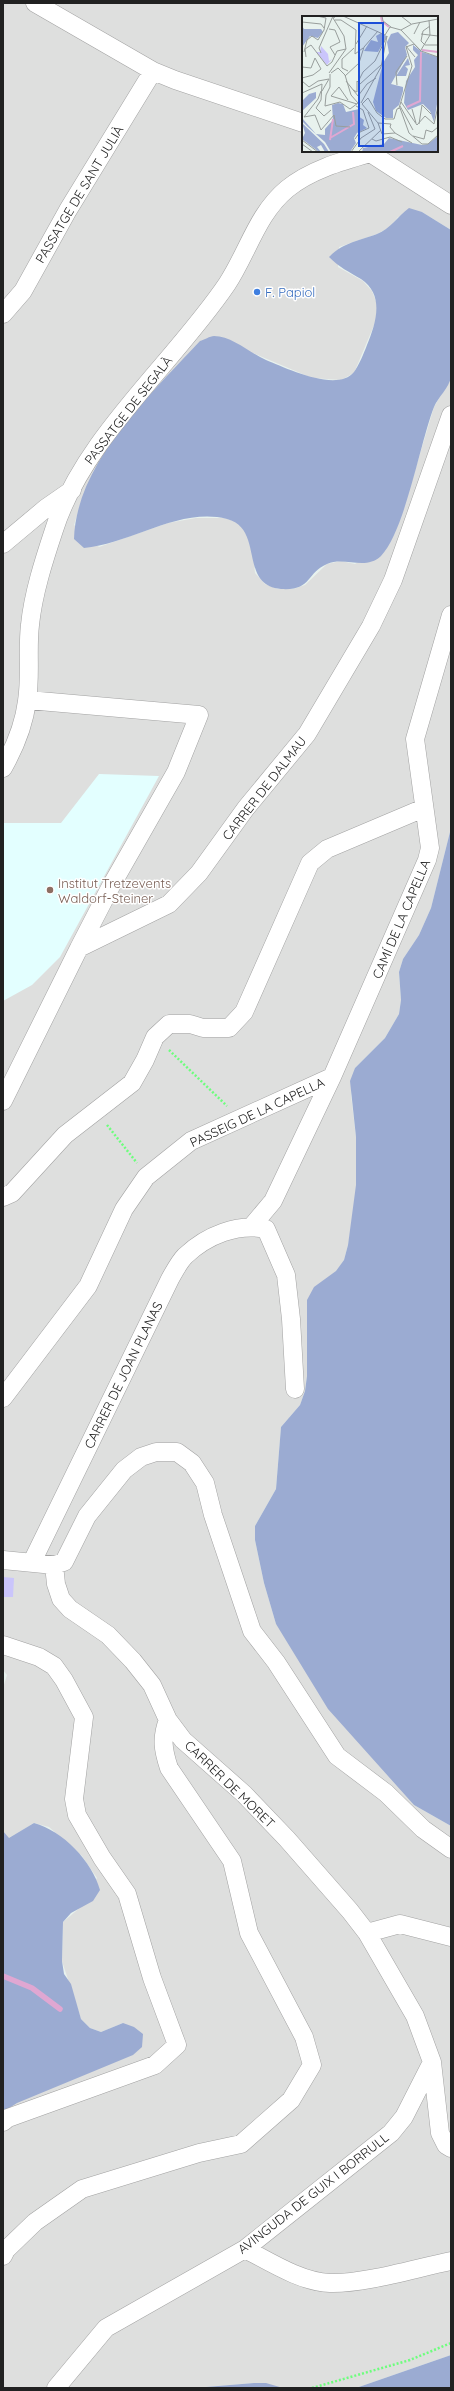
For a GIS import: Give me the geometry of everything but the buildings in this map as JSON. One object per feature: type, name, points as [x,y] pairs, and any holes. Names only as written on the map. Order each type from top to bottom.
[{"type":"street","points":[[35,3],[153,70],[175,80],[302,123]]},
{"type":"street","name":"PASSATGE DE SANT JULIÀ","points":[[3,314],[23,291],[68,210],[153,70]]},
{"type":"street","points":[[368,152],[451,205]]},
{"type":"street","name":"PASSATGE DE SEGALÀ","points":[[3,768],[14,748],[22,728],[28,700],[30,624],[34,606],[55,528],[85,462],[227,283],[262,217],[274,200],[306,176],[335,163],[368,152]]},
{"type":"street","name":"CARRER DE DALMAU","points":[[79,948],[169,904],[199,873],[246,808],[307,734],[371,626],[393,580],[451,415]]},
{"type":"street","points":[[3,544],[46,508],[72,490]]},
{"type":"street","name":"CAMÍ DE LA CAPELLA","points":[[252,1226],[274,1201],[332,1077],[427,860],[430,848],[415,739],[451,615]]},
{"type":"street","points":[[3,1101],[111,886],[176,772],[199,715],[28,700]]},
{"type":"street","points":[[3,1197],[12,1193],[65,1135],[132,1082],[145,1060],[155,1037],[169,1024],[190,1024],[203,1028],[229,1028],[244,1012],[310,863],[327,849],[424,808]]},
{"type":"street","name":"PASSEIG DE LA CAPELLA","points":[[3,1398],[88,1286],[124,1209],[146,1177],[191,1141],[332,1077]]},
{"type":"street","points":[[252,1226],[266,1230],[286,1275],[291,1319],[295,1389]]},
{"type":"street","name":"CARRER DE JOAN PLANAS","points":[[32,1562],[170,1279],[184,1256],[218,1234],[252,1226]]},
{"type":"street","points":[[3,1560],[54,1564],[64,1562],[87,1516],[124,1470],[156,1452],[177,1452],[192,1463],[205,1483],[252,1631],[276,1662],[337,1756],[386,1793],[423,1829],[451,1849]]},
{"type":"street","name":"CARRER DE MORET","points":[[54,1564],[56,1584],[61,1599],[70,1609],[108,1635],[133,1661],[152,1686],[168,1720],[183,1740],[244,1794],[287,1839],[350,1911],[367,1933],[416,2016],[432,2062],[440,2133],[446,2145],[451,2148]]},
{"type":"street","points":[[3,1645],[39,1657],[54,1666],[64,1680],[84,1717],[74,1799],[77,1815],[102,1858],[127,1894],[152,1978],[177,2045],[155,2065],[70,2094],[8,2118],[3,2122]]},
{"type":"street","points":[[3,2256],[6,2250],[35,2222],[82,2189],[199,2153],[240,2144],[291,2100],[312,2065],[304,2037],[249,1933],[232,1861],[169,1768],[163,1752],[162,1735],[168,1720]]},
{"type":"street","points":[[367,1933],[400,1924],[451,1937]]},
{"type":"street","name":"AVINGUDA DE GUIX I BORRULL","points":[[56,2388],[106,2328],[245,2249],[391,2133],[404,2117],[432,2062]]},
{"type":"street","points":[[245,2249],[294,2274],[329,2283],[372,2278],[451,2261]]},
{"type":"path","points":[[155,1037],[218,1095]]},
{"type":"path","points":[[96,1112],[132,1156]]},
{"type":"path","points":[[312,2388],[410,2360],[451,2343]]},
{"type":"shaded area","points":[[3,3],[451,3],[451,230],[422,212],[398,217],[390,227],[377,234],[339,247],[338,267],[363,281],[372,291],[377,304],[377,318],[354,373],[341,380],[312,378],[253,353],[190,352],[107,448],[82,499],[74,525],[99,547],[168,523],[196,518],[224,518],[237,522],[247,533],[252,546],[255,573],[265,584],[278,589],[293,589],[305,585],[327,564],[341,561],[355,564],[390,543],[401,517],[434,407],[451,378],[450,832],[431,908],[419,935],[403,959],[399,972],[401,1000],[399,1014],[385,1038],[355,1068],[351,1095],[356,1137],[356,1200],[348,1245],[344,1260],[336,1272],[326,1280],[307,1314],[307,1376],[305,1391],[300,1405],[281,1427],[276,1489],[255,1526],[255,1540],[264,1583],[276,1624],[414,1805],[451,1826],[451,2355],[356,2388],[283,2388],[254,2383],[194,2388],[3,2388],[3,2112],[123,2023],[101,2032],[90,2028],[81,2019],[62,1961],[63,1922],[82,1906],[97,1878],[82,1856],[49,1827],[34,1823],[9,1839],[3,1831],[3,1688],[7,1675],[3,1670]]},
{"type":"shaded area","points":[[409,208],[422,212],[451,230],[452,372],[448,385],[434,407],[405,507],[390,544],[381,556],[375,560],[362,563],[341,561],[327,564],[315,572],[304,584],[291,589],[281,589],[268,585],[260,578],[255,568],[245,534],[238,525],[227,519],[209,517],[191,518],[173,522],[102,545],[84,548],[74,539],[78,511],[88,483],[102,457],[119,431],[139,407],[200,341],[214,336],[221,337],[241,345],[266,360],[298,373],[324,380],[346,378],[354,372],[363,355],[373,328],[376,301],[369,286],[361,279],[340,267],[329,257],[340,248],[352,242],[382,232]]},
{"type":"shaded area","name":"Institut Tretzevents Waldorf-Steiner","points":[[99,774],[159,776],[60,957],[32,985],[3,1001],[3,823],[61,823]]},
{"type":"shaded area","points":[[451,781],[451,1826],[414,1805],[328,1709],[276,1624],[264,1583],[255,1540],[255,1526],[276,1489],[281,1427],[300,1405],[305,1391],[307,1376],[307,1300],[314,1287],[336,1271],[344,1260],[348,1245],[356,1185],[356,1137],[350,1081],[355,1068],[385,1038],[399,1014],[401,1000],[399,972],[403,959],[419,935],[431,908],[450,832]]},
{"type":"shaded area","points":[[3,1577],[14,1578],[13,1597],[3,1597]]},
{"type":"shaded area","points":[[34,1823],[55,1833],[66,1840],[75,1849],[90,1868],[100,1890],[93,1901],[71,1913],[63,1922],[62,1961],[64,1974],[71,1984],[81,2019],[90,2028],[101,2032],[123,2023],[134,2027],[143,2034],[142,2047],[133,2055],[17,2103],[3,2112],[3,1831],[9,1838]]},
{"type":"shaded area","points":[[451,2355],[451,2388],[356,2388]]},
{"type":"shaded area","points":[[266,2383],[283,2388],[194,2388]]},
{"type":"waterway","points":[[3,1976],[32,1988],[60,2009]]},
{"type":"place","name":"F. Papiol","points":[[257,292]]},
{"type":"place","name":"Institut Tretzevents Waldorf-Steiner","points":[[50,890]]}]
